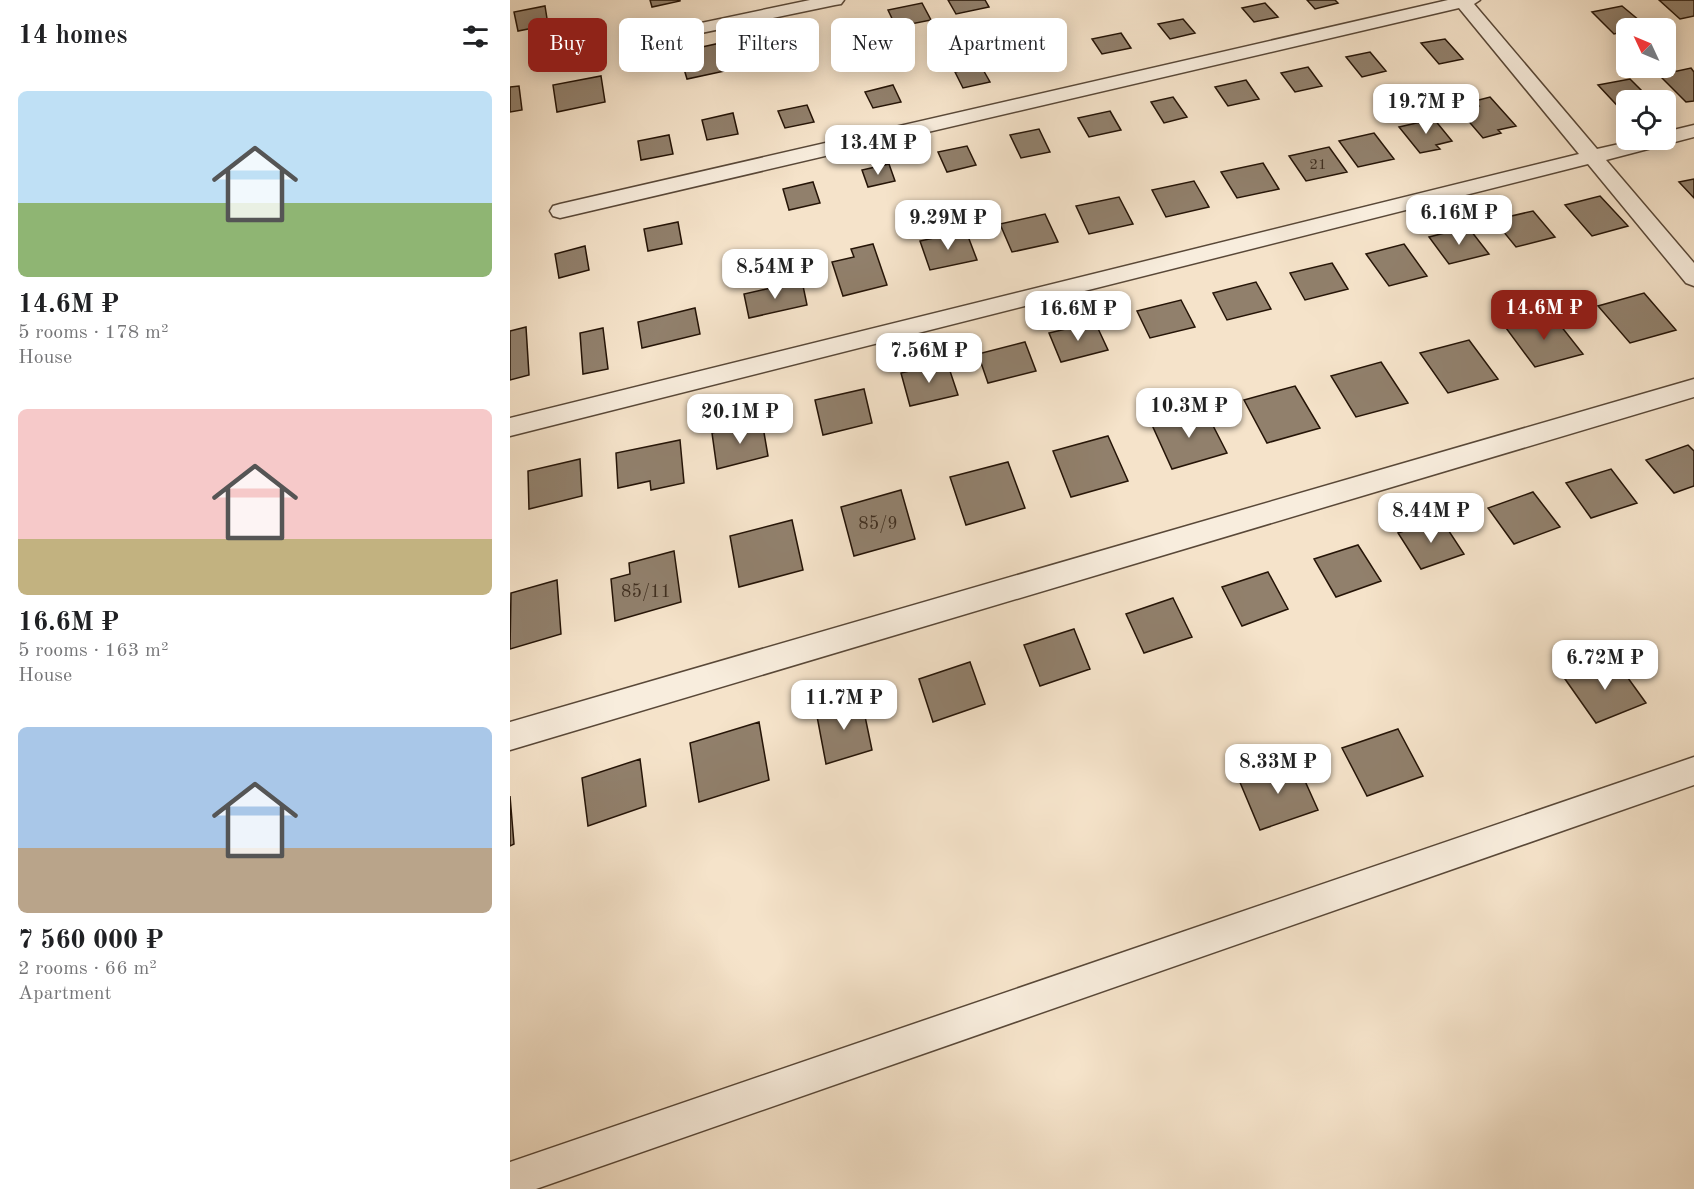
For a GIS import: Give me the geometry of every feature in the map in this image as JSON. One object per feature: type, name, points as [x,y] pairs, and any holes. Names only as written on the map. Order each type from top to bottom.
[{"type":"street","points":[[704,27],[835,0]]},
{"type":"street","points":[[560,211],[1465,1],[1694,279]]},
{"type":"street","points":[[1676,135],[1694,131]]},
{"type":"street","points":[[510,427],[1616,150]]},
{"type":"street","points":[[510,736],[1694,388]]},
{"type":"street","points":[[510,1180],[1694,771]]},
{"type":"building","points":[[650,0],[680,0],[680,1],[652,7]]},
{"type":"building","points":[[948,0],[985,0],[989,7],[956,14]]},
{"type":"building","points":[[1307,0],[1335,0],[1338,3],[1315,9]]},
{"type":"building","points":[[1659,0],[1694,0],[1694,16],[1680,19]]},
{"type":"building","points":[[922,3],[930,18],[915,23],[915,18],[892,18],[888,10]]},
{"type":"building","points":[[1265,3],[1278,17],[1254,22],[1242,8]]},
{"type":"building","points":[[545,6],[547,18],[528,18],[528,29],[518,31],[514,12]]},
{"type":"building","points":[[1622,6],[1636,18],[1616,18],[1616,34],[1614,34],[1592,12]]},
{"type":"building","points":[[1183,19],[1195,33],[1170,39],[1158,24]]},
{"type":"building","points":[[1121,33],[1131,48],[1102,54],[1092,39]]},
{"type":"building","points":[[1445,39],[1463,59],[1439,64],[1421,43]]},
{"type":"building","points":[[716,44],[716,72],[720,72],[687,79],[685,72],[704,72],[704,47]]},
{"type":"building","points":[[1370,52],[1386,71],[1362,77],[1346,57]]},
{"type":"building","points":[[1308,67],[1322,86],[1295,92],[1281,73]]},
{"type":"building","points":[[1691,68],[1694,72],[1694,101],[1686,102],[1662,78],[1676,78],[1676,71]]},
{"type":"building","points":[[955,72],[984,72],[990,82],[963,88]]},
{"type":"building","points":[[601,76],[605,102],[557,112],[553,85]]},
{"type":"building","points":[[1630,79],[1641,90],[1616,90],[1616,104],[1598,85]]},
{"type":"building","points":[[1246,80],[1259,99],[1228,106],[1215,87]]},
{"type":"building","points":[[893,85],[901,102],[873,108],[865,92]]},
{"type":"building","points":[[519,86],[522,110],[510,112],[510,87]]},
{"type":"building","points":[[1173,97],[1187,117],[1164,123],[1151,102]]},
{"type":"building","points":[[1490,97],[1516,126],[1498,130],[1501,133],[1483,138],[1459,110],[1479,106],[1475,101]]},
{"type":"building","points":[[807,105],[814,122],[785,128],[778,111]]},
{"type":"building","points":[[1110,111],[1121,130],[1089,137],[1078,118]]},
{"type":"building","points":[[733,113],[738,134],[707,140],[702,120]]},
{"type":"building","points":[[1434,119],[1452,141],[1436,145],[1440,149],[1420,153],[1399,127]]},
{"type":"building","points":[[1039,129],[1050,152],[1021,158],[1010,135]]},
{"type":"building","points":[[1374,133],[1394,159],[1358,167],[1339,141]]},
{"type":"building","points":[[669,135],[673,154],[641,160],[638,141]]},
{"type":"building","points":[[967,146],[976,165],[947,172],[938,152]]},
{"type":"building","points":[[1329,147],[1347,172],[1306,181],[1289,156]]},
{"type":"building","points":[[1263,163],[1279,189],[1237,198],[1221,172]]},
{"type":"building","points":[[889,164],[895,181],[868,187],[862,170]]},
{"type":"building","points":[[1694,179],[1694,198],[1679,182]]},
{"type":"building","points":[[1194,181],[1209,207],[1166,217],[1152,190]]},
{"type":"building","points":[[813,182],[820,203],[789,210],[783,189]]},
{"type":"building","points":[[1600,196],[1628,226],[1592,236],[1565,205]]},
{"type":"building","points":[[1119,197],[1133,224],[1089,234],[1076,206]]},
{"type":"building","points":[[1533,211],[1555,237],[1516,247],[1494,220]]},
{"type":"building","points":[[1045,214],[1058,242],[1012,252],[1000,224]]},
{"type":"building","points":[[678,222],[682,244],[648,251],[644,229]]},
{"type":"building","points":[[1468,227],[1489,254],[1449,264],[1429,237]]},
{"type":"building","points":[[966,231],[977,260],[930,270],[920,241]]},
{"type":"building","points":[[873,244],[887,285],[843,296],[832,262],[854,257],[851,249]]},
{"type":"building","points":[[1404,244],[1427,276],[1389,286],[1366,254]]},
{"type":"building","points":[[585,246],[589,270],[559,278],[555,254]]},
{"type":"building","points":[[1332,263],[1348,289],[1305,300],[1290,273]]},
{"type":"building","points":[[802,281],[807,305],[749,318],[744,294]]},
{"type":"building","points":[[1256,282],[1271,309],[1227,320],[1213,293]]},
{"type":"building","points":[[1644,293],[1676,330],[1630,343],[1598,306]]},
{"type":"building","points":[[1181,300],[1195,327],[1150,338],[1137,311]]},
{"type":"building","points":[[695,308],[700,334],[642,348],[638,322]]},
{"type":"building","points":[[1553,316],[1583,354],[1535,367],[1506,328]]},
{"type":"building","points":[[1095,322],[1108,350],[1061,362],[1049,333]]},
{"type":"building","points":[[526,327],[529,375],[510,380],[510,331]]},
{"type":"building","points":[[603,328],[608,369],[583,374],[580,333]]},
{"type":"building","points":[[1469,340],[1498,379],[1448,393],[1420,353]]},
{"type":"building","points":[[1025,342],[1036,371],[988,383],[978,354]]},
{"type":"building","points":[[947,362],[958,395],[910,406],[901,373]]},
{"type":"building","points":[[1381,362],[1408,403],[1356,417],[1331,376]]},
{"type":"building","points":[[1295,386],[1320,428],[1267,443],[1244,400]]},
{"type":"building","points":[[864,389],[872,423],[823,435],[815,400]]},
{"type":"building","points":[[1205,410],[1227,453],[1172,469],[1152,425]]},
{"type":"building","points":[[762,421],[768,456],[717,469],[712,433]]},
{"type":"building","points":[[1108,436],[1128,481],[1071,497],[1053,451]]},
{"type":"building","points":[[680,440],[684,483],[651,490],[650,481],[618,488],[616,453]]},
{"type":"building","points":[[1688,445],[1694,451],[1694,486],[1674,493],[1646,460]]},
{"type":"building","points":[[580,459],[582,496],[529,509],[528,471]]},
{"type":"building","points":[[1008,462],[1025,508],[966,525],[950,477]]},
{"type":"building","points":[[1611,469],[1637,503],[1591,518],[1566,483]]},
{"type":"building","points":[[901,490],[915,539],[854,556],[841,507]]},
{"type":"building","points":[[1533,492],[1560,527],[1514,544],[1488,508]]},
{"type":"building","points":[[1441,519],[1464,554],[1421,569],[1398,533]]},
{"type":"building","points":[[792,520],[803,570],[739,587],[730,536]]},
{"type":"building","points":[[1358,545],[1381,581],[1336,597],[1314,559]]},
{"type":"building","points":[[674,551],[681,602],[615,621],[611,579],[630,574],[629,563]]},
{"type":"building","points":[[1268,572],[1288,609],[1242,626],[1222,587]]},
{"type":"building","points":[[557,580],[561,634],[510,649],[511,593]]},
{"type":"building","points":[[1173,598],[1192,637],[1144,653],[1126,614]]},
{"type":"building","points":[[1074,629],[1090,669],[1040,686],[1024,645]]},
{"type":"building","points":[[1615,660],[1646,703],[1596,723],[1565,679]]},
{"type":"building","points":[[970,662],[985,704],[933,722],[919,679]]},
{"type":"building","points":[[861,697],[872,750],[826,764],[816,711]]},
{"type":"building","points":[[759,722],[769,780],[699,802],[690,743]]},
{"type":"building","points":[[1398,729],[1423,776],[1367,796],[1342,748]]},
{"type":"building","points":[[640,759],[646,806],[588,826],[582,778]]},
{"type":"building","points":[[1296,761],[1318,810],[1260,830],[1239,780]]},
{"type":"building","points":[[510,796],[514,844],[510,846]]}]
